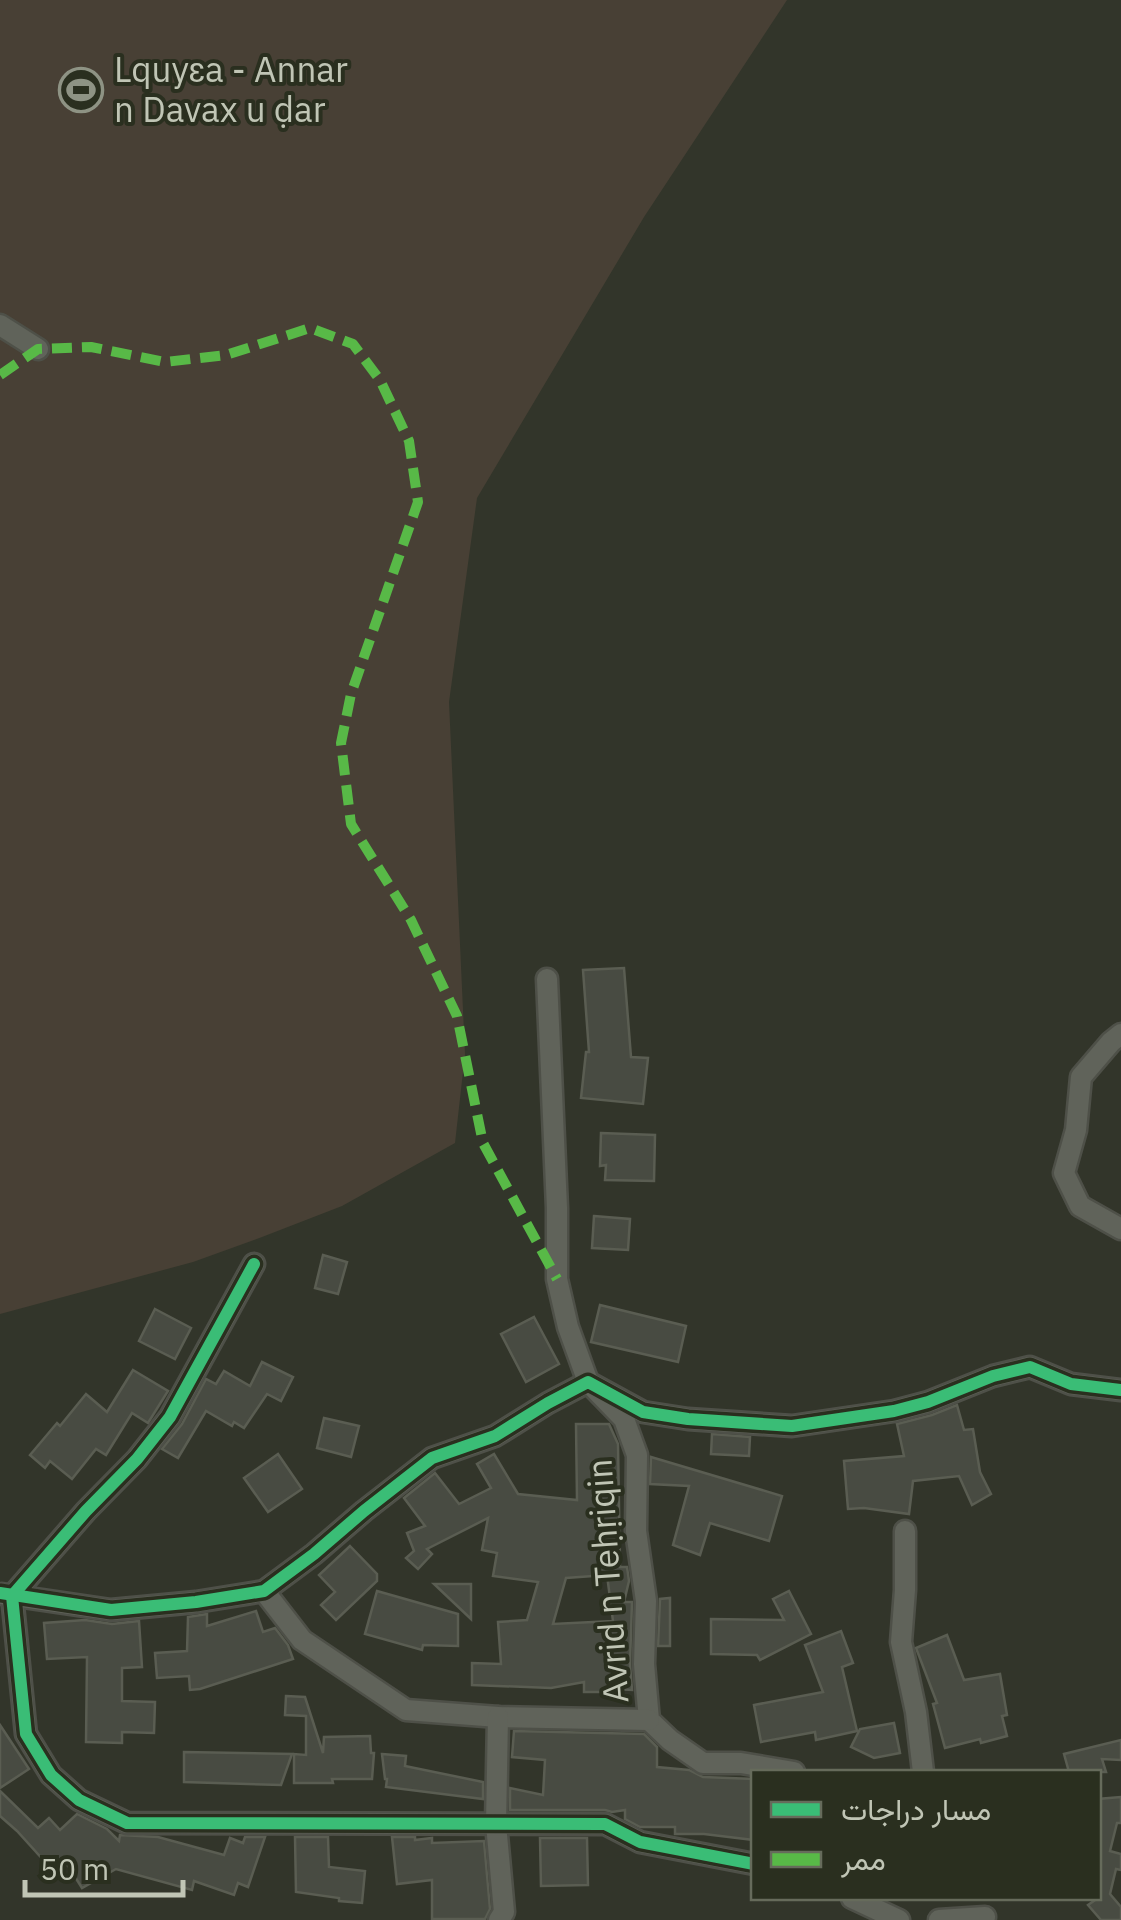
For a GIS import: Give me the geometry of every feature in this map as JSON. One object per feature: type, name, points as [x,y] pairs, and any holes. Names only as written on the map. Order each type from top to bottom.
[{"type":"street","points":[[0,325],[38,349]]},
{"type":"street","name":"Avrid n Teḥṛiqin","points":[[547,979],[557,1279],[568,1327],[588,1382],[624,1419],[636,1455],[636,1530],[646,1600],[644,1664],[649,1720],[703,1763],[742,1763],[782,1770]]},
{"type":"street","points":[[1121,1034],[1082,1077],[1076,1130],[1064,1173],[1080,1206],[1121,1229]]},
{"type":"street","points":[[6,1595],[137,1459],[170,1417],[254,1264]]},
{"type":"street","points":[[6,1595],[111,1610],[264,1591],[432,1458],[495,1436],[588,1382],[643,1412],[792,1426],[894,1411],[1030,1367],[1071,1384],[1121,1390]]},
{"type":"street","points":[[905,1531],[906,1590],[901,1642],[916,1712],[923,1770]]},
{"type":"street","name":"Avrid n Teḥṛiqin","points":[[264,1591],[302,1640],[406,1710],[498,1717],[649,1720]]},
{"type":"street","points":[[6,1595],[26,1734],[50,1775],[78,1800],[126,1823],[605,1824],[640,1842],[751,1863]]},
{"type":"street","points":[[498,1717],[496,1824],[504,1912],[500,1920]]},
{"type":"street","points":[[856,1900],[899,1920]]},
{"type":"street","points":[[939,1920],[989,1918]]},
{"type":"shaded area","points":[[0,0],[787,0],[644,217],[477,498],[449,702],[465,1054],[455,1143],[342,1206],[262,1237],[193,1262],[0,1314]]},
{"type":"building","points":[[624,968],[631,1057],[648,1058],[643,1104],[581,1098],[589,1052],[583,970]]},
{"type":"building","points":[[601,1133],[655,1135],[654,1181],[605,1180],[606,1165],[600,1166]]},
{"type":"building","points":[[594,1216],[630,1219],[628,1250],[592,1248]]},
{"type":"building","points":[[323,1255],[347,1262],[338,1294],[315,1288]]},
{"type":"building","points":[[600,1305],[686,1326],[678,1362],[591,1342]]},
{"type":"building","points":[[155,1309],[191,1328],[175,1359],[139,1341]]},
{"type":"building","points":[[534,1317],[559,1364],[526,1382],[501,1334]]},
{"type":"building","points":[[262,1362],[293,1377],[281,1401],[267,1394],[244,1428],[234,1422],[232,1426],[206,1411],[178,1458],[162,1449],[182,1424],[206,1379],[216,1384],[224,1371],[250,1386]]},
{"type":"building","points":[[133,1370],[168,1391],[148,1423],[132,1413],[106,1455],[96,1449],[72,1479],[50,1461],[45,1468],[30,1455],[86,1394],[107,1412]]},
{"type":"building","points":[[957,1405],[964,1430],[973,1429],[980,1472],[991,1494],[972,1505],[959,1476],[913,1481],[909,1514],[848,1509],[844,1461],[904,1456],[897,1424]]},
{"type":"building","points":[[324,1418],[359,1426],[351,1457],[317,1448]]},
{"type":"building","points":[[576,1424],[609,1424],[618,1444],[620,1567],[627,1567],[629,1581],[624,1602],[632,1602],[632,1690],[584,1692],[584,1682],[551,1688],[472,1685],[472,1663],[501,1664],[498,1622],[527,1620],[538,1582],[493,1576],[497,1553],[482,1550],[488,1518],[427,1549],[432,1554],[418,1569],[406,1558],[414,1551],[407,1533],[425,1526],[404,1498],[435,1473],[459,1504],[491,1488],[477,1464],[494,1454],[518,1494],[577,1500]],"holes":[[[607,1575],[613,1621],[553,1624],[566,1578]]]},
{"type":"building","points":[[712,1434],[750,1437],[749,1456],[711,1454]]},
{"type":"building","points":[[278,1454],[302,1489],[268,1512],[244,1478]]},
{"type":"building","points":[[651,1457],[782,1496],[769,1541],[710,1523],[700,1555],[673,1545],[689,1486],[650,1484]]},
{"type":"building","points":[[350,1546],[377,1574],[377,1581],[336,1620],[321,1605],[335,1592],[319,1575]]},
{"type":"building","points":[[434,1584],[471,1584],[471,1619]]},
{"type":"building","points":[[377,1591],[458,1614],[458,1646],[423,1645],[422,1650],[365,1634]]},
{"type":"building","points":[[789,1591],[811,1634],[760,1660],[757,1655],[711,1654],[711,1619],[784,1620],[773,1599]]},
{"type":"building","points":[[670,1598],[670,1646],[658,1646],[660,1599]]},
{"type":"building","points":[[256,1611],[263,1632],[275,1628],[293,1659],[200,1689],[190,1690],[189,1676],[157,1678],[155,1653],[187,1651],[188,1617],[207,1614],[207,1626]]},
{"type":"building","points":[[85,1620],[112,1624],[139,1621],[142,1667],[122,1668],[122,1701],[155,1702],[154,1733],[122,1732],[122,1743],[86,1742],[87,1657],[47,1659],[44,1623]]},
{"type":"building","points":[[841,1631],[853,1663],[842,1667],[857,1731],[816,1740],[815,1732],[761,1742],[754,1705],[823,1692],[805,1645]]},
{"type":"building","points":[[947,1635],[964,1680],[1000,1674],[1007,1736],[945,1748],[933,1704],[937,1703],[916,1648]]},
{"type":"building","points":[[286,1696],[305,1697],[323,1753],[324,1737],[370,1736],[374,1753],[372,1779],[294,1783],[294,1754],[306,1755],[306,1716],[285,1715]]},
{"type":"building","points":[[894,1723],[900,1753],[874,1758],[851,1747],[860,1729]]},
{"type":"building","points":[[0,1725],[29,1769],[0,1788]]},
{"type":"building","points":[[514,1731],[644,1734],[657,1747],[657,1767],[689,1770],[703,1777],[751,1779],[751,1840],[675,1834],[675,1827],[640,1827],[625,1819],[625,1810],[510,1810],[510,1788],[543,1795],[545,1760],[512,1757]]},
{"type":"building","points":[[1121,1740],[1121,1760],[1102,1759],[1106,1772],[1068,1770],[1064,1754]]},
{"type":"building","points":[[184,1752],[292,1754],[281,1785],[184,1782]]},
{"type":"building","points":[[382,1754],[406,1756],[405,1766],[483,1782],[483,1799],[386,1787]]},
{"type":"building","points":[[0,1791],[38,1828],[49,1818],[60,1830],[77,1814],[107,1829],[119,1841],[120,1835],[158,1837],[224,1855],[230,1838],[243,1843],[245,1837],[265,1837],[248,1887],[238,1883],[234,1895],[194,1881],[192,1890],[116,1869],[82,1888],[67,1864],[56,1874],[0,1816]]},
{"type":"building","points":[[1121,1797],[1121,1823],[1117,1823],[1110,1851],[1121,1854],[1121,1870],[1116,1869],[1110,1894],[1121,1907],[1121,1920],[1101,1920],[1088,1905],[1101,1900],[1101,1799]]},
{"type":"building","points":[[295,1837],[328,1837],[329,1867],[365,1871],[362,1903],[296,1892]]},
{"type":"building","points":[[392,1837],[432,1838],[432,1843],[484,1841],[490,1909],[485,1919],[432,1919],[432,1880],[397,1884]]},
{"type":"building","points":[[540,1838],[587,1838],[588,1885],[541,1886]]},
{"type":"marked path","points":[[0,375],[38,349],[91,347],[165,362],[226,355],[310,328],[353,344],[380,380],[409,441],[418,502],[351,694],[341,743],[351,824],[411,920],[457,1016],[483,1143],[557,1279]]},
{"type":"cycle path","points":[[254,1264],[170,1417],[137,1459],[12,1596],[26,1734],[51,1775],[79,1800],[127,1823],[605,1824],[640,1842],[751,1863]]},
{"type":"cycle path","points":[[0,1593],[111,1610],[264,1591],[432,1458],[495,1436],[588,1382],[643,1412],[792,1426],[894,1411],[1030,1367],[1071,1384],[1121,1390]]},
{"type":"place","name":"Lquyɛa - Annar n Davax u ḍar","points":[[81,90]]}]
